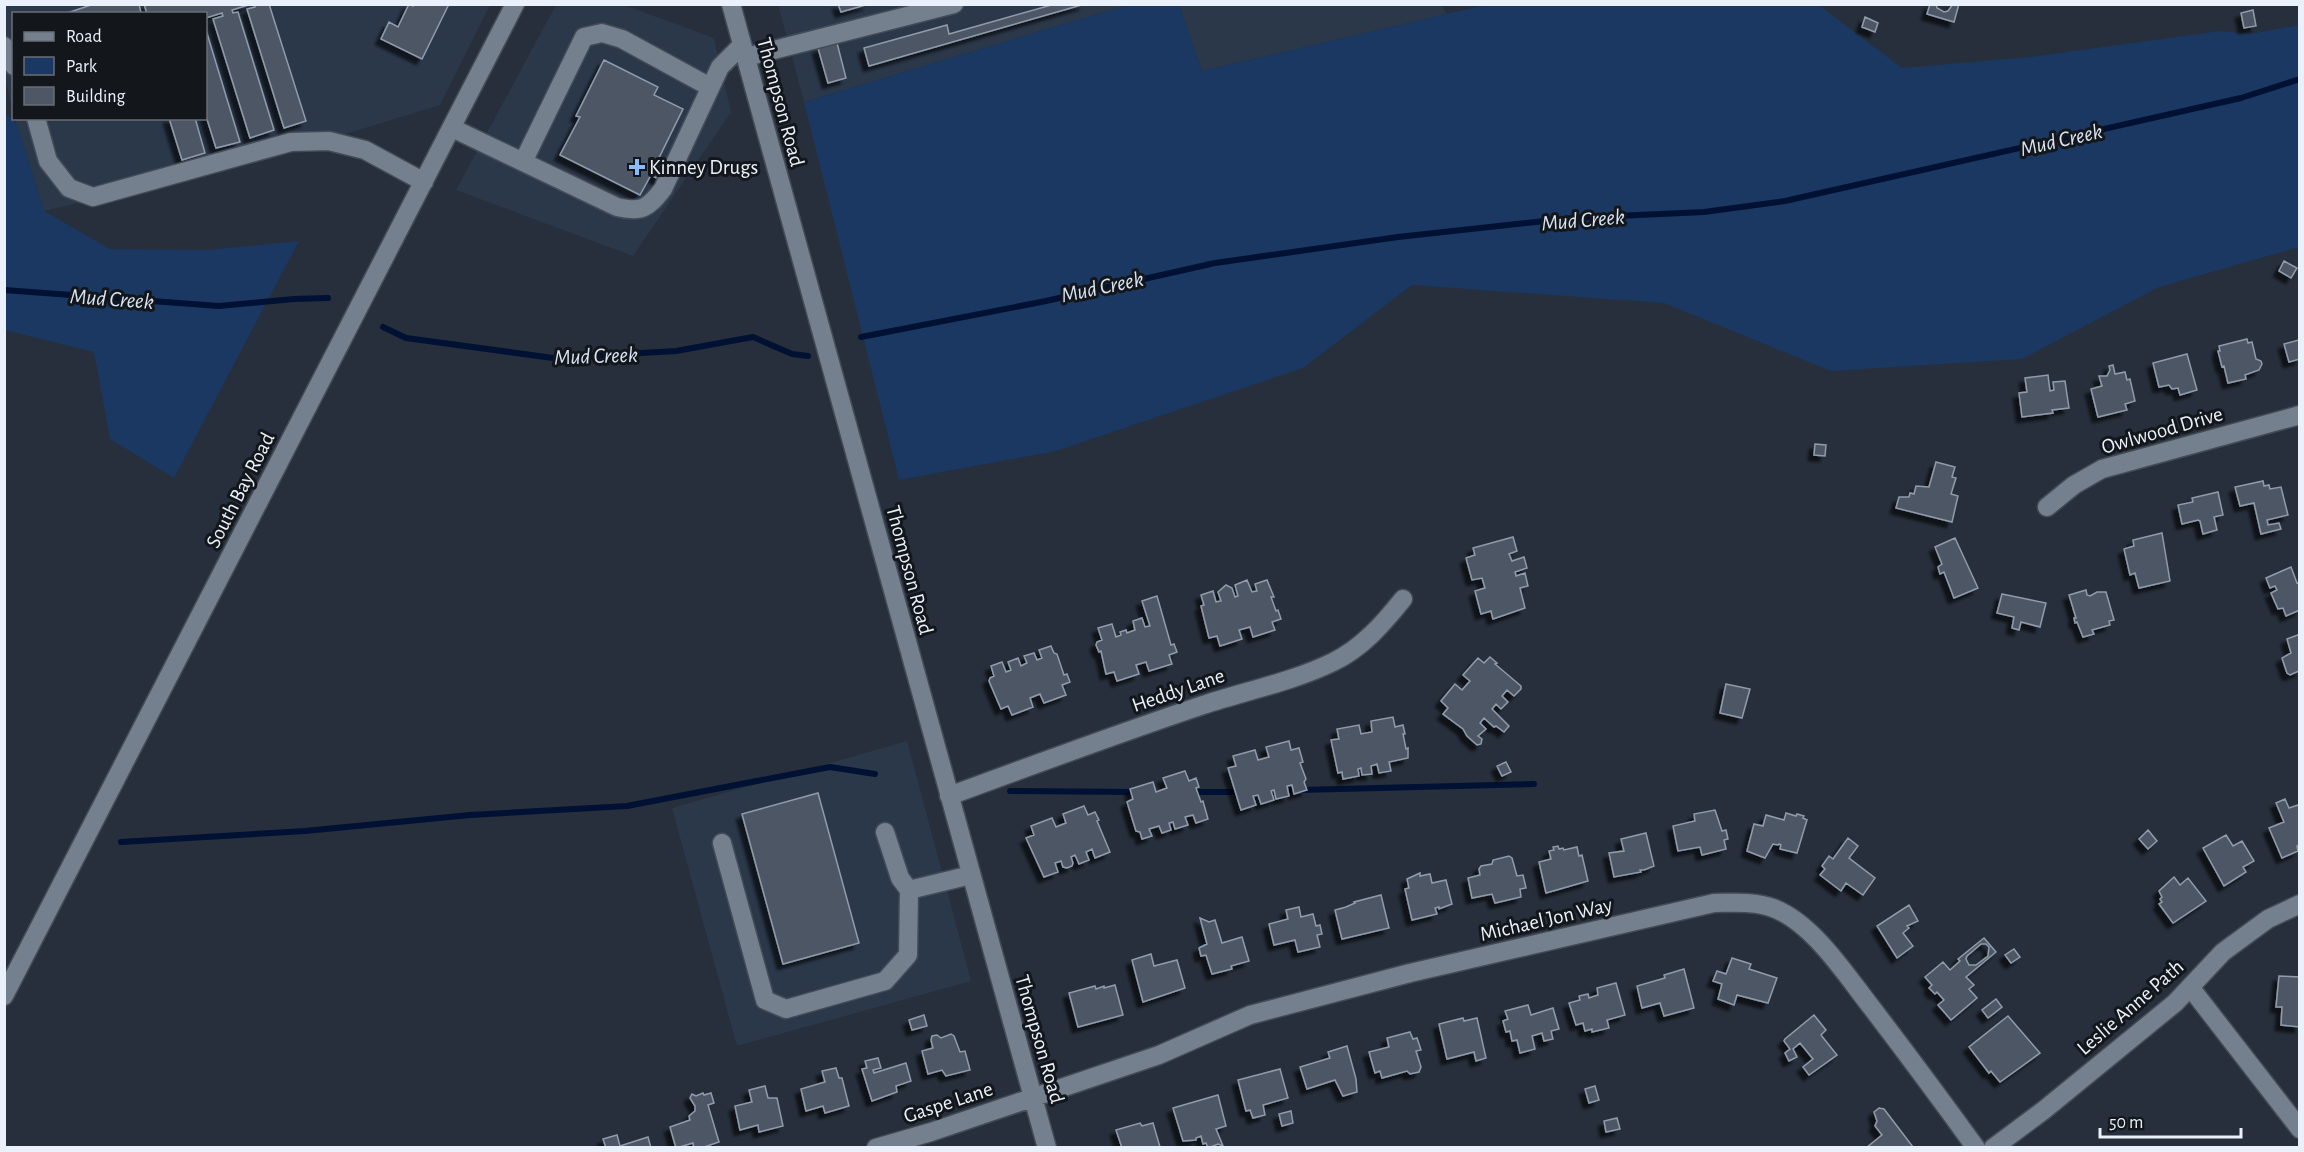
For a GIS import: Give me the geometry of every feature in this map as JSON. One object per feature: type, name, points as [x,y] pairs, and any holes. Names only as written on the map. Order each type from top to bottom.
[{"type":"street","name":"South Bay Road","points":[[4,996],[515,4]]},
{"type":"street","name":"Thompson Road","points":[[731,4],[1047,1148]]},
{"type":"street","points":[[452,128],[617,207],[634,211],[650,205],[663,189],[720,68],[744,51],[954,4]]},
{"type":"street","points":[[523,162],[584,37],[602,33],[622,39],[710,87]]},
{"type":"street","points":[[4,45],[12,62]]},
{"type":"street","points":[[37,120],[48,161],[69,188],[93,197],[291,142],[328,141],[365,150],[424,182]]},
{"type":"street","name":"Owlwood Drive","points":[[2047,507],[2074,485],[2102,469],[2300,415]]},
{"type":"street","name":"Heddy Lane","points":[[949,796],[1086,744],[1235,694],[1305,674],[1334,662],[1379,628],[1403,599]]},
{"type":"street","points":[[722,843],[765,1000],[786,1009],[885,981],[908,955],[909,890],[900,878],[885,832]]},
{"type":"street","points":[[909,890],[971,875]]},
{"type":"street","name":"Michael Jon Way","points":[[1033,1098],[1159,1055],[1250,1015],[1410,974],[1714,903],[1751,904],[1772,907],[1792,917],[1825,949],[1918,1068],[1976,1148]]},
{"type":"street","name":"Leslie Anne Path","points":[[1993,1148],[2044,1110],[2167,1010],[2232,945],[2268,919],[2300,904]]},
{"type":"street","points":[[2190,987],[2300,1129]]},
{"type":"street","name":"Gaspe Lane","points":[[876,1148],[1033,1098]]},
{"type":"shaded area","points":[[778,4],[1128,5],[804,102]]},
{"type":"shaded area","points":[[1441,4],[1447,14],[1202,71],[1179,5]]},
{"type":"shaded area","points":[[4,5],[490,5],[440,105],[264,159],[44,211],[15,120],[207,120],[207,12],[12,12],[12,108],[5,79]]},
{"type":"shaded area","points":[[556,5],[624,5],[714,38],[731,112],[633,256],[456,190]]},
{"type":"shaded area","points":[[907,741],[971,981],[737,1046],[672,808]]},
{"type":"green space","points":[[1128,5],[1179,5],[1202,71],[1485,5],[1819,5],[1902,68],[2031,57],[2220,31],[2250,34],[2299,25],[2299,247],[2159,287],[2022,359],[1831,371],[1664,303],[1412,285],[1303,368],[1056,451],[899,480],[804,102]]},
{"type":"green space","points":[[5,113],[17,124],[44,211],[110,249],[208,250],[299,241],[174,478],[110,439],[94,352],[5,330]]},
{"type":"building","points":[[94,4],[139,4],[141,12],[70,12]]},
{"type":"building","points":[[144,4],[252,4],[232,10],[233,13],[238,12],[274,130],[250,138],[213,19],[223,16],[222,13],[207,18],[207,12],[146,12]]},
{"type":"building","points":[[254,4],[269,4],[306,121],[284,128],[247,9],[255,7]]},
{"type":"building","points":[[409,4],[413,6],[414,4],[449,4],[422,59],[381,39],[389,22],[398,27]]},
{"type":"building","points":[[838,4],[869,4],[841,12]]},
{"type":"building","points":[[1055,4],[1085,4],[869,66],[864,48],[947,25],[949,34]]},
{"type":"building","points":[[1930,4],[1936,4],[1937,8],[1944,12],[1948,11],[1953,4],[1959,4],[1954,22],[1927,14]]},
{"type":"building","points":[[2253,10],[2256,26],[2244,28],[2241,13]]},
{"type":"building","points":[[1865,17],[1878,23],[1875,32],[1862,27]]},
{"type":"building","points":[[207,33],[240,142],[216,148],[207,119]]},
{"type":"building","points":[[837,43],[846,78],[828,83],[818,48]]},
{"type":"building","points":[[604,60],[658,87],[654,95],[683,109],[656,164],[665,168],[660,180],[651,175],[640,195],[560,155],[580,117],[576,116]]},
{"type":"building","points":[[170,120],[196,120],[205,153],[182,160]]},
{"type":"building","points":[[2284,261],[2297,268],[2291,278],[2279,271]]},
{"type":"building","points":[[2299,338],[2300,359],[2289,362],[2284,344],[2299,340]]},
{"type":"building","points":[[2247,339],[2248,343],[2252,342],[2256,359],[2262,364],[2259,370],[2245,375],[2246,379],[2228,383],[2218,351],[2220,351],[2219,346]]},
{"type":"building","points":[[2187,354],[2197,390],[2180,395],[2178,388],[2172,389],[2169,385],[2159,387],[2153,363]]},
{"type":"building","points":[[2113,365],[2115,374],[2125,372],[2127,380],[2130,379],[2135,401],[2125,404],[2127,410],[2098,417],[2091,389],[2102,386],[2099,376],[2107,376],[2109,366]]},
{"type":"building","points":[[2048,375],[2050,391],[2054,390],[2053,382],[2065,381],[2069,408],[2052,410],[2053,413],[2022,417],[2019,393],[2027,392],[2025,378]]},
{"type":"building","points":[[1815,444],[1826,445],[1825,456],[1814,455]]},
{"type":"building","points":[[1936,462],[1955,467],[1952,477],[1956,478],[1951,494],[1958,496],[1952,522],[1896,508],[1899,497],[1909,497],[1910,493],[1914,494],[1916,486],[1929,487]]},
{"type":"building","points":[[2263,481],[2264,486],[2269,485],[2270,489],[2281,487],[2288,515],[2267,520],[2268,525],[2279,523],[2281,529],[2261,534],[2254,503],[2240,506],[2235,487]]},
{"type":"building","points":[[2218,492],[2223,515],[2214,517],[2217,530],[2203,534],[2198,520],[2182,524],[2178,505],[2193,502],[2192,498]]},
{"type":"building","points":[[2162,533],[2170,581],[2139,588],[2135,573],[2130,575],[2124,549],[2134,546],[2133,540]]},
{"type":"building","points":[[1513,537],[1517,551],[1509,554],[1512,561],[1524,557],[1527,568],[1515,572],[1516,576],[1525,573],[1528,586],[1520,588],[1525,608],[1493,619],[1491,611],[1481,614],[1475,591],[1485,588],[1482,578],[1472,580],[1466,558],[1475,555],[1473,548]]},
{"type":"building","points":[[1955,538],[1978,588],[1954,598],[1944,572],[1940,574],[1938,567],[1942,564],[1935,547]]},
{"type":"building","points":[[2291,567],[2297,583],[2300,582],[2300,610],[2286,616],[2283,608],[2278,609],[2271,593],[2277,590],[2275,586],[2270,588],[2266,578]]},
{"type":"building","points":[[1247,580],[1252,592],[1257,591],[1255,584],[1267,580],[1274,597],[1271,597],[1276,611],[1278,610],[1281,619],[1272,622],[1275,630],[1253,637],[1250,627],[1239,630],[1242,639],[1220,646],[1217,636],[1209,638],[1201,606],[1204,605],[1201,595],[1213,591],[1216,602],[1221,601],[1218,592],[1226,585],[1232,588],[1235,597],[1238,596],[1235,585]]},
{"type":"building","points":[[2086,590],[2087,595],[2090,596],[2097,592],[2106,592],[2114,620],[2109,621],[2110,625],[2092,630],[2094,634],[2083,637],[2077,622],[2075,623],[2074,618],[2076,618],[2069,595]]},
{"type":"building","points":[[2002,594],[2046,603],[2040,627],[2021,622],[2019,630],[2012,628],[2014,617],[1997,613]]},
{"type":"building","points":[[1157,596],[1171,645],[1174,644],[1177,652],[1169,655],[1172,664],[1149,671],[1146,662],[1136,665],[1139,674],[1117,681],[1114,672],[1106,674],[1101,651],[1099,652],[1096,645],[1102,640],[1098,628],[1112,624],[1116,637],[1121,635],[1120,632],[1126,630],[1127,633],[1135,630],[1133,621],[1142,618],[1145,627],[1150,626],[1142,601]]},
{"type":"building","points":[[2300,634],[2300,673],[2299,671],[2290,675],[2287,673],[2282,658],[2291,653],[2287,639]]},
{"type":"building","points":[[1051,646],[1057,654],[1064,675],[1067,674],[1070,682],[1062,685],[1066,695],[1044,703],[1040,694],[1030,698],[1033,707],[1012,715],[1008,706],[1001,709],[989,681],[994,676],[991,666],[1002,662],[1006,672],[1011,670],[1008,662],[1018,658],[1021,666],[1027,663],[1024,656],[1034,653],[1037,660],[1042,658],[1039,650]]},
{"type":"building","points":[[1490,657],[1521,686],[1521,689],[1514,696],[1507,690],[1502,696],[1508,702],[1501,709],[1496,704],[1492,709],[1509,726],[1504,732],[1484,718],[1480,723],[1486,729],[1478,736],[1482,739],[1481,744],[1477,745],[1463,729],[1443,714],[1448,708],[1441,701],[1455,684],[1462,690],[1470,681],[1463,675],[1478,658],[1484,663]]},
{"type":"building","points":[[1726,684],[1750,689],[1742,718],[1720,713]]},
{"type":"building","points":[[1393,717],[1395,727],[1403,725],[1408,758],[1389,762],[1391,771],[1379,773],[1377,764],[1371,766],[1372,774],[1362,775],[1361,768],[1358,769],[1359,776],[1343,779],[1342,772],[1338,773],[1331,740],[1339,739],[1337,729],[1359,725],[1361,734],[1372,732],[1371,721]]},
{"type":"building","points":[[1289,741],[1291,750],[1299,748],[1303,762],[1300,763],[1307,790],[1294,794],[1292,785],[1287,786],[1289,796],[1276,799],[1274,790],[1271,791],[1274,800],[1261,804],[1258,795],[1253,796],[1256,805],[1241,810],[1228,768],[1236,766],[1233,756],[1255,750],[1258,760],[1269,757],[1266,747]]},
{"type":"building","points":[[1506,762],[1511,772],[1502,776],[1497,766]]},
{"type":"building","points":[[1185,771],[1189,781],[1196,778],[1199,787],[1196,788],[1201,802],[1203,801],[1208,819],[1196,823],[1193,815],[1185,817],[1188,825],[1175,829],[1173,822],[1169,823],[1171,830],[1162,833],[1159,826],[1149,829],[1152,836],[1142,839],[1140,832],[1136,831],[1127,802],[1133,799],[1130,789],[1153,782],[1156,792],[1167,788],[1163,778]]},
{"type":"building","points":[[818,793],[859,943],[783,964],[742,814]]},
{"type":"building","points":[[2285,799],[2289,808],[2298,805],[2300,810],[2300,845],[2297,846],[2298,851],[2282,858],[2269,828],[2284,822],[2276,803]]},
{"type":"building","points":[[1084,806],[1088,815],[1095,812],[1110,852],[1095,858],[1092,849],[1086,852],[1089,860],[1079,864],[1075,855],[1071,857],[1072,866],[1063,867],[1061,861],[1055,863],[1058,872],[1044,877],[1026,838],[1034,835],[1031,826],[1052,818],[1056,827],[1066,823],[1063,814]]},
{"type":"building","points":[[1715,810],[1722,831],[1726,830],[1728,839],[1724,840],[1726,849],[1702,855],[1700,847],[1678,851],[1673,826],[1695,821],[1694,814]]},
{"type":"building","points":[[1786,813],[1804,816],[1803,818],[1807,820],[1797,853],[1780,849],[1779,844],[1773,844],[1765,858],[1747,851],[1754,824],[1763,826],[1766,815],[1784,820]]},
{"type":"building","points":[[2148,830],[2157,841],[2148,849],[2139,839]]},
{"type":"building","points":[[1646,833],[1654,866],[1640,870],[1641,872],[1614,877],[1609,853],[1624,851],[1621,839]]},
{"type":"building","points":[[2226,835],[2233,846],[2242,841],[2254,861],[2243,867],[2246,872],[2224,886],[2203,848]]},
{"type":"building","points":[[1848,838],[1858,846],[1849,858],[1875,878],[1863,895],[1846,883],[1841,891],[1820,875],[1825,869],[1822,866],[1829,856],[1833,859]]},
{"type":"building","points":[[1558,846],[1559,849],[1564,850],[1577,847],[1579,856],[1582,855],[1588,881],[1546,893],[1539,862],[1551,859],[1549,851]]},
{"type":"building","points":[[1509,856],[1512,858],[1517,876],[1523,875],[1526,888],[1520,889],[1521,897],[1495,903],[1492,894],[1472,898],[1468,878],[1480,875],[1481,866],[1492,864],[1493,860]]},
{"type":"building","points":[[1420,873],[1420,876],[1430,874],[1432,883],[1446,880],[1452,904],[1439,909],[1439,907],[1435,908],[1437,914],[1412,920],[1405,889],[1409,888],[1407,879]]},
{"type":"building","points":[[2174,877],[2180,885],[2188,878],[2206,901],[2173,923],[2159,904],[2162,902],[2160,899],[2162,897],[2159,891]]},
{"type":"building","points":[[1381,895],[1389,928],[1342,939],[1335,910]]},
{"type":"building","points":[[1909,905],[1918,921],[1907,926],[1909,928],[1903,933],[1913,946],[1897,958],[1877,926]]},
{"type":"building","points":[[1299,907],[1301,917],[1313,914],[1316,926],[1320,925],[1322,934],[1317,935],[1320,947],[1298,952],[1295,940],[1274,945],[1269,924],[1288,919],[1286,910]]},
{"type":"building","points":[[1200,918],[1209,922],[1215,920],[1222,943],[1242,937],[1249,961],[1231,966],[1232,969],[1212,974],[1206,955],[1201,956],[1199,948],[1207,944]]},
{"type":"building","points":[[1984,938],[1996,952],[1966,977],[1974,985],[1969,989],[1977,998],[1951,1020],[1938,1005],[1944,1000],[1937,992],[1935,994],[1929,988],[1932,985],[1925,977],[1943,962],[1950,970],[1960,961],[1958,959]],"holes":[[[1981,944],[1989,947],[1988,956],[1976,965],[1969,965],[1967,956]]]},
{"type":"building","points":[[2014,949],[2020,957],[2011,963],[2005,955]]},
{"type":"building","points":[[1151,954],[1154,966],[1177,960],[1185,988],[1143,1002],[1132,960]]},
{"type":"building","points":[[1732,958],[1751,964],[1749,969],[1777,978],[1768,1003],[1737,995],[1734,1005],[1718,999],[1722,984],[1713,981],[1717,971],[1726,974]]},
{"type":"building","points":[[1684,969],[1694,1008],[1664,1016],[1660,1003],[1642,1008],[1637,986],[1665,978],[1664,975]]},
{"type":"building","points":[[2279,976],[2300,977],[2300,1027],[2281,1025],[2282,1007],[2276,1007]]},
{"type":"building","points":[[1616,983],[1625,1015],[1607,1020],[1609,1028],[1592,1032],[1592,1029],[1585,1031],[1583,1023],[1576,1025],[1569,1003],[1580,1000],[1579,996],[1588,994],[1589,998],[1598,995],[1597,988]]},
{"type":"building","points":[[1115,985],[1123,1015],[1078,1027],[1069,993],[1095,986],[1096,989]]},
{"type":"building","points":[[1996,999],[2002,1007],[1988,1018],[1982,1010]]},
{"type":"building","points":[[1528,1005],[1531,1015],[1553,1008],[1559,1029],[1551,1031],[1553,1039],[1544,1041],[1542,1033],[1532,1036],[1535,1049],[1520,1053],[1517,1040],[1512,1041],[1510,1031],[1506,1032],[1503,1021],[1508,1019],[1505,1011]]},
{"type":"building","points":[[924,1015],[927,1026],[912,1030],[909,1020]]},
{"type":"building","points":[[1814,1015],[1826,1030],[1821,1035],[1837,1055],[1809,1075],[1803,1067],[1813,1059],[1800,1043],[1793,1049],[1797,1057],[1789,1061],[1785,1053],[1790,1049],[1784,1041]]},
{"type":"building","points":[[2008,1016],[2040,1053],[2000,1082],[1991,1071],[1989,1073],[1969,1047]]},
{"type":"building","points":[[1463,1018],[1464,1021],[1477,1018],[1486,1058],[1476,1061],[1474,1052],[1447,1059],[1439,1024]]},
{"type":"building","points":[[1410,1032],[1413,1039],[1417,1038],[1421,1050],[1416,1051],[1421,1067],[1419,1072],[1410,1074],[1407,1071],[1382,1078],[1380,1071],[1375,1073],[1369,1052],[1389,1047],[1387,1038]]},
{"type":"building","points":[[951,1034],[960,1052],[965,1051],[970,1070],[946,1076],[942,1070],[928,1074],[922,1051],[933,1048],[932,1036],[937,1035],[941,1038]]},
{"type":"building","points":[[1347,1046],[1357,1092],[1343,1096],[1335,1080],[1307,1089],[1300,1067],[1330,1058],[1328,1052]]},
{"type":"building","points":[[878,1058],[881,1068],[873,1070],[874,1073],[906,1063],[911,1081],[896,1086],[897,1092],[872,1101],[862,1069],[867,1068],[865,1061]]},
{"type":"building","points":[[836,1068],[839,1078],[842,1078],[849,1106],[825,1113],[823,1106],[806,1111],[801,1089],[825,1082],[822,1071]]},
{"type":"building","points":[[1280,1069],[1288,1098],[1263,1105],[1265,1115],[1253,1118],[1250,1110],[1246,1111],[1238,1080]]},
{"type":"building","points":[[765,1086],[768,1098],[777,1098],[783,1126],[759,1132],[758,1125],[740,1130],[735,1106],[752,1102],[749,1090]]},
{"type":"building","points":[[1595,1086],[1599,1100],[1589,1103],[1585,1089]]},
{"type":"building","points":[[703,1093],[704,1095],[711,1093],[714,1103],[708,1105],[719,1142],[701,1148],[694,1148],[693,1143],[676,1148],[670,1127],[690,1120],[689,1116],[695,1111],[695,1106],[690,1098],[692,1094],[696,1096]]},
{"type":"building","points":[[1218,1095],[1226,1126],[1216,1129],[1223,1146],[1218,1144],[1208,1148],[1206,1143],[1203,1144],[1201,1136],[1196,1140],[1183,1141],[1173,1108]]},
{"type":"building","points":[[1879,1108],[1884,1109],[1913,1147],[1866,1148],[1882,1135],[1875,1126],[1877,1121],[1874,1112]]},
{"type":"building","points":[[1291,1111],[1293,1123],[1282,1126],[1279,1114]]},
{"type":"building","points":[[1617,1118],[1620,1129],[1606,1132],[1604,1121]]},
{"type":"building","points":[[1140,1123],[1142,1126],[1153,1123],[1160,1147],[1122,1148],[1116,1130]]},
{"type":"building","points":[[617,1135],[620,1146],[648,1137],[651,1148],[606,1148],[603,1139]]},
{"type":"waterway","name":"Mud Creek","points":[[861,337],[1046,301],[1215,263],[1398,237],[1573,218],[1704,212],[1785,201],[2241,98],[2300,79]]},
{"type":"waterway","name":"Mud Creek","points":[[4,290],[219,306],[328,298]]},
{"type":"waterway","name":"Mud Creek","points":[[383,327],[406,338],[553,358],[676,351],[753,337],[792,354],[808,356]]},
{"type":"waterway","points":[[121,842],[305,831],[470,815],[627,806],[830,767],[875,774]]},
{"type":"waterway","points":[[1264,791],[1534,784]]},
{"type":"waterway","points":[[1010,791],[1137,792]]},
{"type":"waterway","points":[[1189,792],[1242,792]]},
{"type":"place","name":"Kinney Drugs","points":[[637,167]]}]
